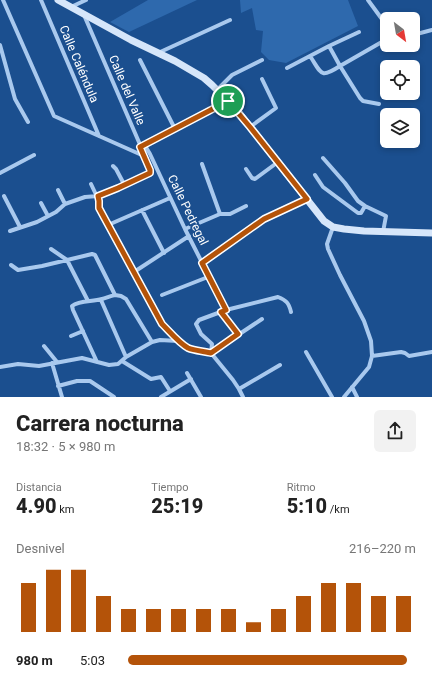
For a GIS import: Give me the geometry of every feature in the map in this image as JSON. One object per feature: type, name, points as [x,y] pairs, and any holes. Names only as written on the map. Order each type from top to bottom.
[{"type":"main road","points":[[58,0],[157,53],[175,61],[204,78],[228,101],[324,221],[333,227],[383,232],[432,233]]},
{"type":"street","points":[[3,0],[54,116],[144,156]]},
{"type":"street","name":"Calle Caléndula","points":[[41,0],[99,136]]},
{"type":"street","points":[[71,7],[86,0]]},
{"type":"street","points":[[368,0],[380,16]]},
{"type":"street","name":"Calle del Valle","points":[[84,14],[142,146],[150,173],[125,186]]},
{"type":"street","points":[[157,53],[230,20]]},
{"type":"street","points":[[420,33],[432,30]]},
{"type":"street","points":[[286,68],[359,32]]},
{"type":"street","points":[[310,56],[320,71],[327,74],[380,43]]},
{"type":"street","points":[[0,45],[15,99],[28,122]]},
{"type":"street","points":[[330,46],[340,66],[360,98],[363,101],[378,104]]},
{"type":"street","points":[[140,60],[175,129]]},
{"type":"street","points":[[217,90],[232,75],[262,60]]},
{"type":"street","points":[[250,127],[276,108],[262,79]]},
{"type":"street","points":[[142,146],[228,101]]},
{"type":"street","name":"Calle Pedregal","points":[[142,146],[150,154],[224,311],[238,334]]},
{"type":"street","points":[[0,173],[34,156]]},
{"type":"street","points":[[323,158],[345,183],[358,201],[386,216],[383,232]]},
{"type":"street","points":[[246,169],[252,178],[255,179],[278,162]]},
{"type":"street","points":[[202,164],[220,214]]},
{"type":"street","points":[[10,231],[38,222],[56,212],[64,204],[81,198],[98,196],[125,186],[116,168],[113,166]]},
{"type":"street","points":[[315,176],[323,187],[358,213],[361,213],[365,206]]},
{"type":"street","points":[[91,184],[98,196],[99,208],[162,324],[176,337],[178,341],[189,349],[211,353],[239,389],[242,397]]},
{"type":"street","points":[[58,190],[64,204]]},
{"type":"street","points":[[4,196],[20,228]]},
{"type":"street","points":[[108,225],[170,198]]},
{"type":"street","points":[[202,263],[264,219],[307,199]]},
{"type":"street","points":[[41,203],[48,216]]},
{"type":"street","points":[[185,229],[220,214],[230,214],[246,206]]},
{"type":"street","points":[[142,210],[164,253]]},
{"type":"street","points":[[333,227],[327,244],[328,249],[369,332],[372,356],[371,362],[365,373],[344,397]]},
{"type":"street","points":[[134,272],[189,236]]},
{"type":"street","points":[[51,249],[67,260],[88,301]]},
{"type":"street","points":[[12,265],[18,270],[92,254],[95,255],[115,295]]},
{"type":"street","points":[[162,295],[208,276]]},
{"type":"street","points":[[98,363],[73,310],[72,306],[74,304],[101,300],[115,295],[121,296],[126,299],[152,342]]},
{"type":"street","points":[[211,353],[212,344],[201,334],[196,324],[199,320],[224,311],[278,297],[285,299],[290,304],[291,312]]},
{"type":"street","points":[[101,300],[126,357]]},
{"type":"street","points":[[211,353],[262,319]]},
{"type":"street","points":[[71,336],[83,331]]},
{"type":"street","points":[[0,367],[18,364],[39,366],[82,358],[87,358],[98,363],[109,365],[118,364],[126,357],[152,342],[160,340],[178,341]]},
{"type":"street","points":[[44,346],[54,363],[58,386],[62,397]]},
{"type":"street","points":[[306,352],[332,397]]},
{"type":"street","points":[[372,356],[401,352],[409,356],[432,352]]},
{"type":"street","points":[[122,361],[151,379],[161,377],[170,391]]},
{"type":"street","points":[[239,389],[280,365]]},
{"type":"street","points":[[187,373],[201,397]]},
{"type":"street","points":[[161,397],[191,379]]},
{"type":"street","points":[[58,386],[77,380],[90,381],[112,397]]},
{"type":"street","points":[[352,387],[357,397]]},
{"type":"shaded area","points":[[148,0],[197,0],[129,32],[110,22]]},
{"type":"shaded area","points":[[240,0],[348,0],[358,26],[286,63],[269,60],[261,52],[263,31],[256,30],[252,8],[241,13]]},
{"type":"route","points":[[228,101],[236,109],[307,199],[282,212],[264,219],[202,263],[226,310],[221,312],[238,334],[211,353],[189,349],[178,341],[176,337],[162,324],[99,208],[98,196],[150,173],[140,147],[228,101]]}]
